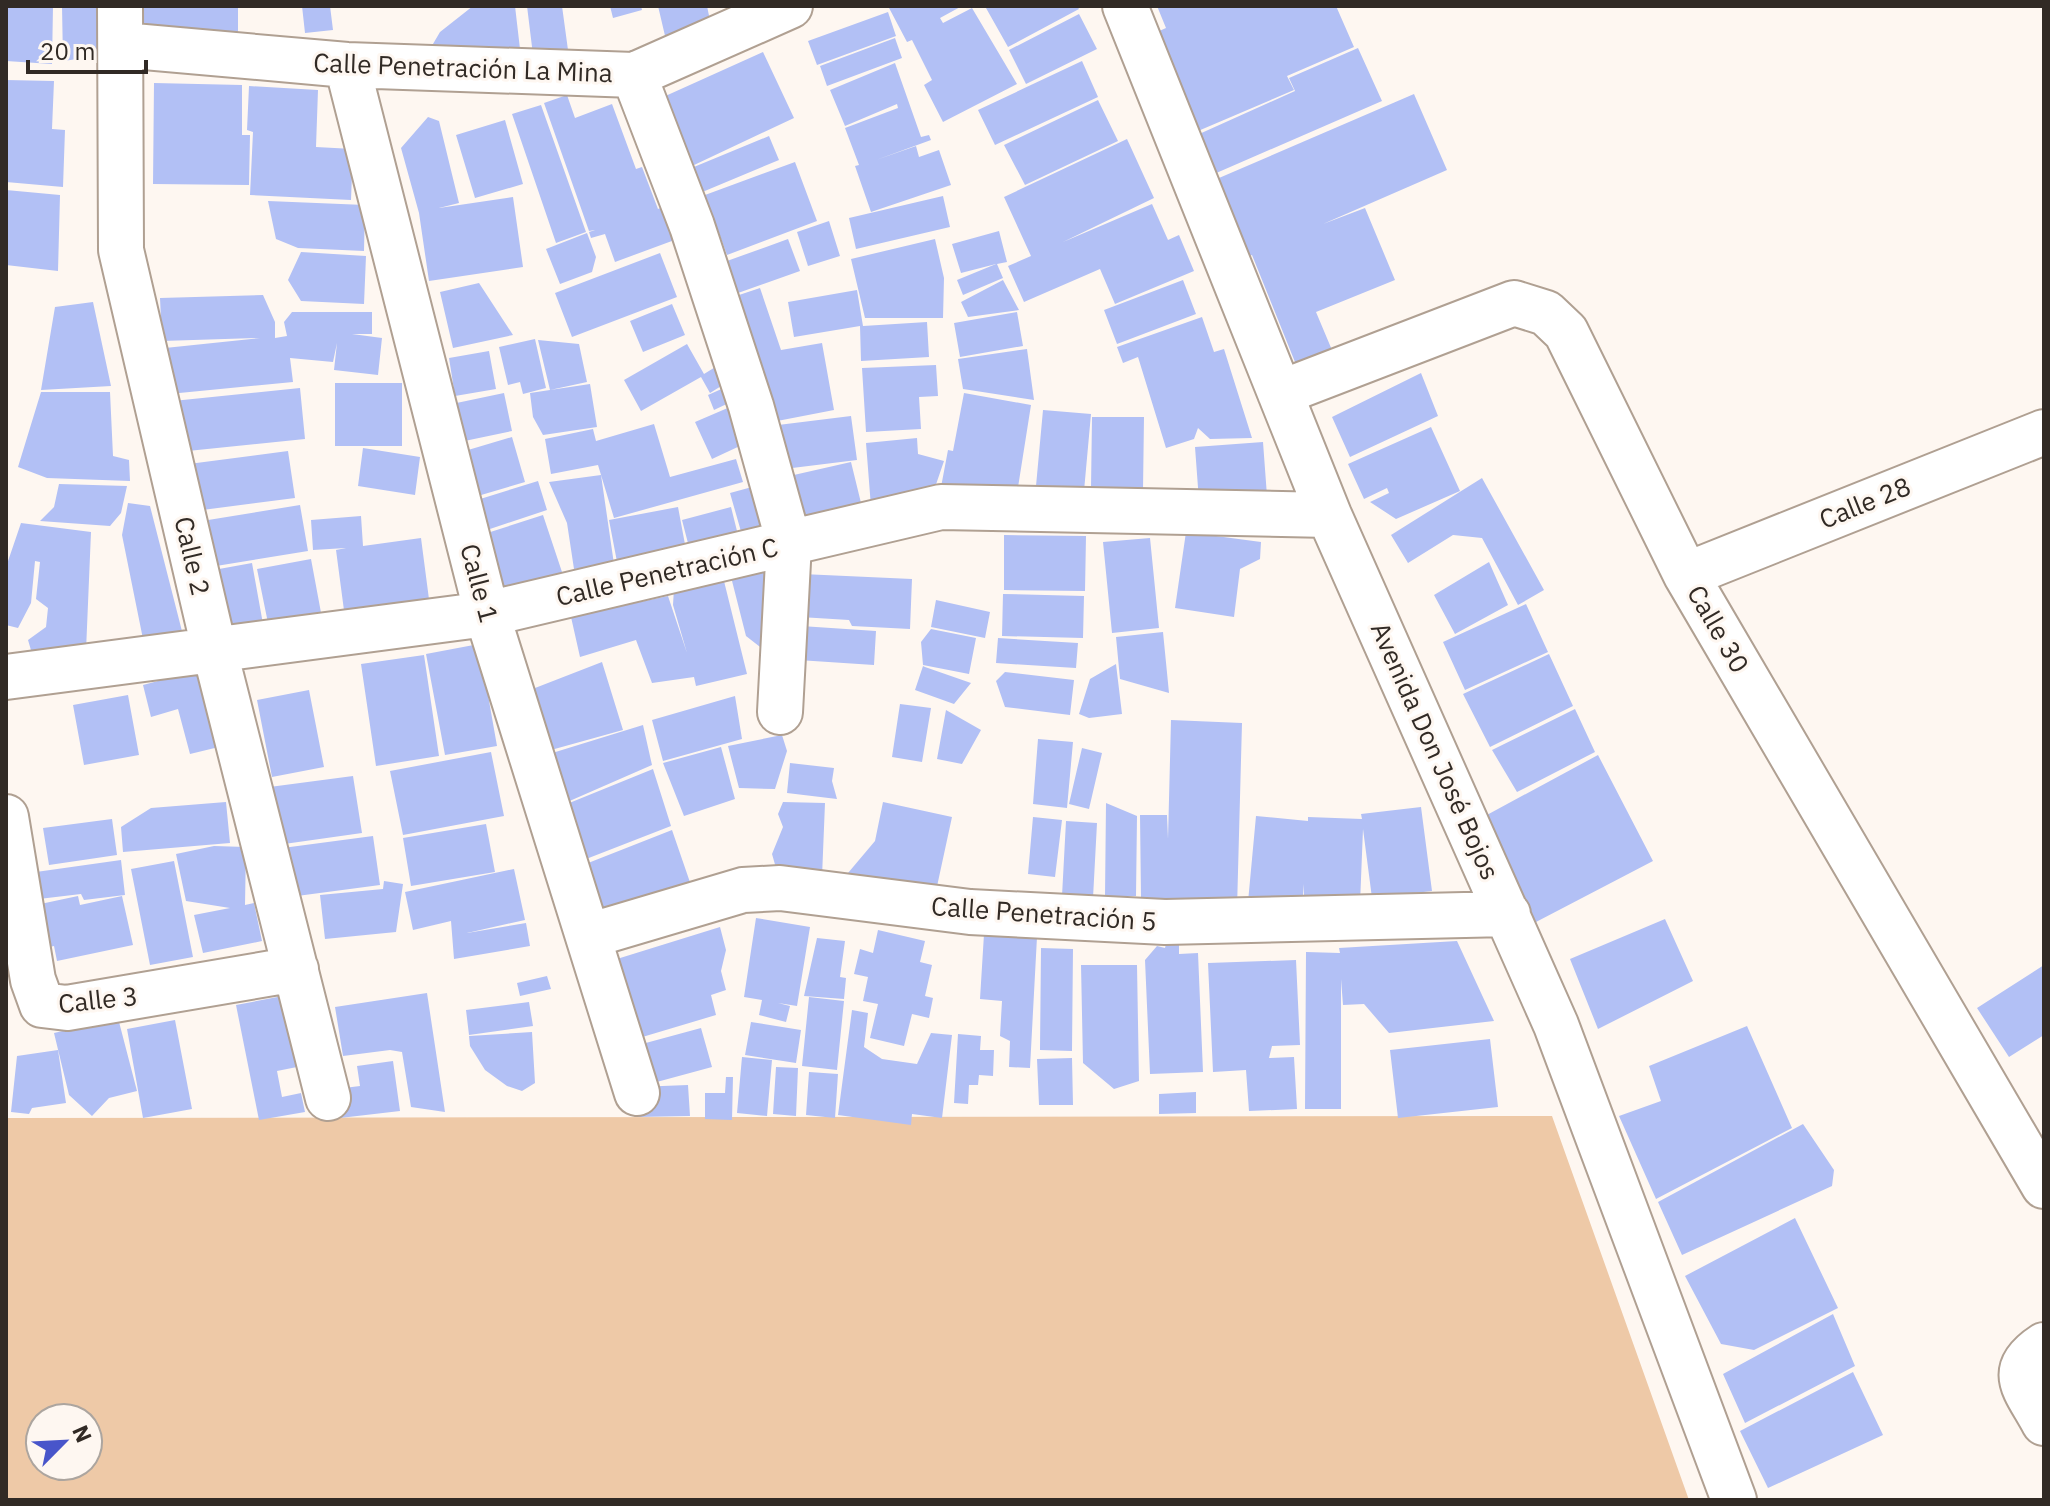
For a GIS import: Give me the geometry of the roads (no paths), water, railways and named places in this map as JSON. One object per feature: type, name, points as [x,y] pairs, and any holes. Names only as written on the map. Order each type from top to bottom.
[{"type":"street","name":"Calle Penetración La Mina","points":[[121,25],[347,65],[634,75],[790,6]]},
{"type":"street","name":"Avenida Don José Bojos","points":[[1125,6],[1329,515],[1556,1025],[1734,1500]]},
{"type":"street","name":"Calle 2","points":[[121,25],[121,250],[214,648],[328,1098]]},
{"type":"street","name":"Calle 1","points":[[347,65],[487,614],[637,1093]]},
{"type":"street","points":[[634,75],[692,226],[751,406],[789,543],[780,712]]},
{"type":"street","name":"Calle 30","points":[[1280,393],[1514,303],[1546,313],[1566,332],[1686,575],[2044,1186]]},
{"type":"street","name":"Calle 28","points":[[1686,575],[2044,432]]},
{"type":"street","name":"Calle Penetración C","points":[[6,677],[487,614],[941,507],[1329,515]]},
{"type":"street","name":"Calle 3","points":[[6,817],[33,980],[42,1005],[67,1008],[296,969]]},
{"type":"street","name":"Calle Penetración 5","points":[[588,936],[743,890],[780,888],[970,912],[1165,922],[1508,914]]},
{"type":"street","points":[[2044,1345],[2025,1357],[2020,1366],[2021,1379],[2044,1423]]}]
